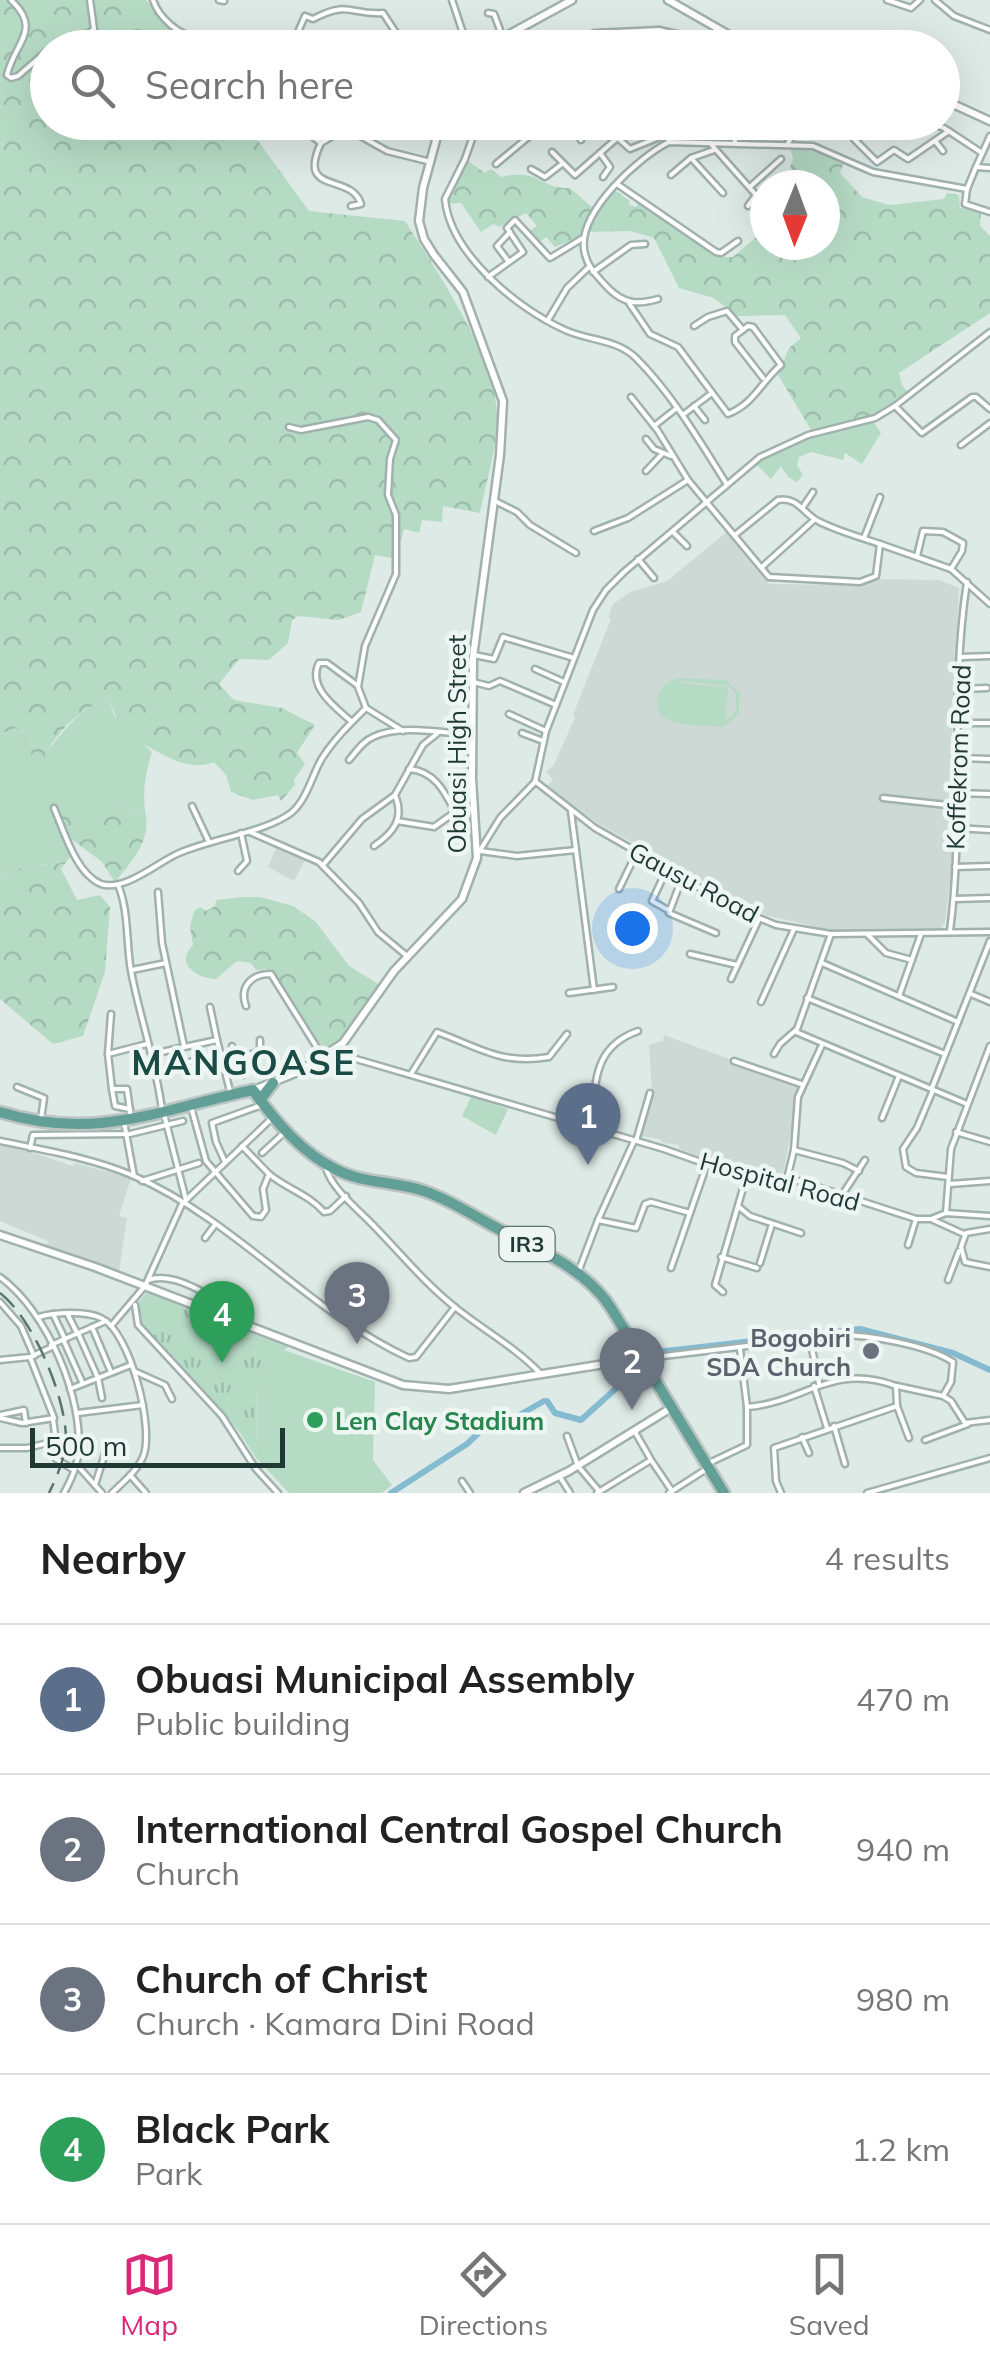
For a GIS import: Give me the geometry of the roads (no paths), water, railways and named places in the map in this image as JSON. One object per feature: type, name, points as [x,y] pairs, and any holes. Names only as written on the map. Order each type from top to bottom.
[{"type":"main road","points":[[0,1112],[39,1124],[128,1122],[164,1118],[231,1096],[259,1098],[273,1082]]},
{"type":"main road","name":"IR3","points":[[259,1098],[286,1131],[326,1164],[355,1177],[409,1187],[444,1200],[578,1274],[605,1298],[724,1493]]},
{"type":"street","points":[[11,0],[24,14],[27,25],[7,75],[18,76],[30,66]]},
{"type":"street","points":[[90,0],[94,30]]},
{"type":"street","points":[[153,0],[157,10],[181,30]]},
{"type":"street","points":[[452,0],[462,30]]},
{"type":"street","points":[[518,30],[572,0]]},
{"type":"street","points":[[668,0],[719,30]]},
{"type":"street","points":[[887,0],[910,8],[920,0]]},
{"type":"street","points":[[935,0],[954,16],[990,30]]},
{"type":"street","points":[[299,30],[305,16],[313,19],[328,6],[349,4],[370,14],[383,13],[394,30]]},
{"type":"street","points":[[488,13],[494,14],[500,30]]},
{"type":"street","points":[[960,107],[990,121]]},
{"type":"street","points":[[990,136],[966,189],[966,205],[990,212]]},
{"type":"street","points":[[960,139],[982,153]]},
{"type":"street","points":[[317,140],[321,143]]},
{"type":"street","points":[[326,140],[314,159],[314,170],[356,194],[361,204],[351,206]]},
{"type":"street","points":[[367,140],[387,151],[431,162]]},
{"type":"street","name":"Obuasi High Street","points":[[273,1082],[324,1058],[348,1038],[407,956],[462,899],[478,854],[472,735],[473,654],[503,401],[462,292],[424,239],[420,214],[436,140]]},
{"type":"street","points":[[472,140],[445,198],[451,222],[488,277],[510,297],[572,333],[612,343],[629,352],[677,408],[726,483]]},
{"type":"street","points":[[496,164],[525,140]]},
{"type":"street","points":[[552,152],[575,175],[615,140]]},
{"type":"street","points":[[617,140],[630,149],[653,140]]},
{"type":"street","points":[[787,144],[789,140]]},
{"type":"street","points":[[856,140],[877,162]]},
{"type":"street","points":[[873,172],[877,162],[894,150],[908,159],[935,141],[943,151]]},
{"type":"street","points":[[488,277],[523,251],[508,226],[518,220],[550,258],[583,238],[597,206],[617,184],[670,142],[787,144],[828,150],[873,172],[966,189]]},
{"type":"street","points":[[709,142],[750,188]]},
{"type":"street","points":[[671,175],[691,158],[716,150]]},
{"type":"street","points":[[600,153],[610,166],[604,178]]},
{"type":"street","points":[[691,158],[723,194]]},
{"type":"street","points":[[769,170],[781,159]]},
{"type":"street","points":[[531,169],[545,177],[562,164]]},
{"type":"street","points":[[976,166],[990,168]]},
{"type":"street","points":[[617,184],[716,252],[721,253],[738,241]]},
{"type":"street","points":[[509,262],[497,244],[510,232]]},
{"type":"street","points":[[583,238],[589,267],[612,292],[629,303],[650,334],[678,347],[725,411],[732,413],[757,395],[763,378],[781,363],[753,327],[743,330],[735,336],[735,342],[763,378]]},
{"type":"street","points":[[594,272],[631,244],[645,244]]},
{"type":"street","points":[[548,320],[567,288],[589,267]]},
{"type":"street","points":[[629,303],[658,299]]},
{"type":"street","points":[[694,326],[708,316],[727,311],[743,330]]},
{"type":"street","points":[[480,842],[535,782],[546,731],[597,601],[638,559],[726,483],[782,446],[808,435],[857,424],[896,406],[990,332]]},
{"type":"street","points":[[682,415],[712,393]]},
{"type":"street","points":[[980,400],[990,393]]},
{"type":"street","points":[[631,397],[688,480],[769,578],[867,581],[876,576],[880,544]]},
{"type":"street","points":[[896,406],[922,434],[972,397],[990,409]]},
{"type":"street","points":[[694,406],[705,420]]},
{"type":"street","points":[[654,426],[677,408]]},
{"type":"street","points":[[290,427],[301,430],[368,417],[378,420],[396,440],[390,459],[388,494],[396,514],[396,574],[364,646],[358,686],[366,708],[403,731]]},
{"type":"street","points":[[961,445],[990,424]]},
{"type":"street","points":[[646,439],[671,456]]},
{"type":"street","points":[[646,471],[663,453]]},
{"type":"street","points":[[594,531],[628,518],[688,480]]},
{"type":"street","points":[[803,508],[813,492]]},
{"type":"street","points":[[864,538],[880,497]]},
{"type":"street","points":[[736,535],[782,498],[803,508],[814,520],[951,568],[990,604]]},
{"type":"street","points":[[494,501],[576,553]]},
{"type":"street","points":[[760,568],[814,520]]},
{"type":"street","points":[[917,556],[924,531],[942,532],[963,542],[951,568]]},
{"type":"street","points":[[672,532],[687,546]]},
{"type":"street","points":[[638,559],[654,578]]},
{"type":"street","name":"Koffekrom Road","points":[[950,933],[967,582]]},
{"type":"street","points":[[473,654],[494,660],[504,637],[574,658]]},
{"type":"street","points":[[961,657],[990,655]]},
{"type":"street","points":[[352,722],[320,690],[316,666],[328,663],[358,686]]},
{"type":"street","points":[[535,669],[564,682]]},
{"type":"street","points":[[472,682],[489,686],[500,681],[556,704]]},
{"type":"street","points":[[959,689],[987,688]]},
{"type":"street","points":[[54,808],[82,867],[99,882],[118,886],[156,863],[209,842],[250,832],[290,814],[300,804],[323,756],[366,708]]},
{"type":"street","points":[[509,714],[546,731]]},
{"type":"street","points":[[959,722],[990,722]]},
{"type":"street","points":[[350,760],[370,738],[403,731],[472,735]]},
{"type":"street","points":[[323,865],[362,819],[395,795],[428,739],[439,732]]},
{"type":"street","points":[[522,734],[544,740]]},
{"type":"street","points":[[958,758],[990,759]]},
{"type":"street","points":[[408,768],[425,770],[455,812]]},
{"type":"street","name":"Gausu Road","points":[[535,782],[571,811],[637,852],[760,919],[830,934],[990,932]]},
{"type":"street","points":[[956,793],[990,794]]},
{"type":"street","points":[[374,846],[391,835],[400,810],[395,795]]},
{"type":"street","points":[[883,798],[956,806]]},
{"type":"street","points":[[192,806],[209,842]]},
{"type":"street","points":[[397,820],[429,828],[439,826],[455,812],[474,808]]},
{"type":"street","points":[[571,811],[594,990]]},
{"type":"street","points":[[956,828],[990,830]]},
{"type":"street","points":[[250,832],[323,865],[359,903],[375,929],[407,956]]},
{"type":"street","points":[[238,871],[247,861],[242,833]]},
{"type":"street","points":[[478,854],[576,850]]},
{"type":"street","points":[[619,889],[637,852]]},
{"type":"street","points":[[956,867],[990,866]]},
{"type":"street","points":[[666,869],[652,901],[671,915],[716,933]]},
{"type":"street","points":[[668,910],[682,878]]},
{"type":"street","points":[[118,886],[125,904],[130,970],[184,1202]]},
{"type":"street","points":[[158,892],[160,937],[184,1046]]},
{"type":"street","points":[[954,900],[990,898]]},
{"type":"street","points":[[731,979],[760,919]]},
{"type":"street","points":[[762,1002],[794,929]]},
{"type":"street","points":[[774,1054],[796,1030],[830,934]]},
{"type":"street","points":[[866,934],[886,952],[912,960]]},
{"type":"street","points":[[899,996],[922,934]]},
{"type":"street","points":[[990,941],[903,1153],[906,1167],[916,1174],[990,1181]]},
{"type":"street","points":[[690,954],[737,965]]},
{"type":"street","points":[[130,970],[166,963]]},
{"type":"street","points":[[822,963],[958,1022]]},
{"type":"street","points":[[246,1006],[245,986],[256,977],[270,974],[324,1058]]},
{"type":"street","points":[[569,992],[613,988]]},
{"type":"street","points":[[969,994],[990,1002]]},
{"type":"street","points":[[807,998],[945,1054]]},
{"type":"street","points":[[210,1007],[231,1096]]},
{"type":"street","points":[[110,1014],[108,1054],[112,1089],[115,1106],[128,1122]]},
{"type":"street","points":[[590,1128],[592,1090],[608,1048],[620,1037],[638,1030]]},
{"type":"street","points":[[796,1030],[967,1104]]},
{"type":"street","points":[[411,1074],[437,1032],[478,1052],[517,1059],[549,1057],[567,1034]]},
{"type":"street","points":[[152,1054],[218,1040]]},
{"type":"street","points":[[224,1061],[260,1052],[260,1040]]},
{"type":"street","points":[[108,1054],[149,1043]]},
{"type":"street","points":[[788,1179],[798,1098],[823,1044]]},
{"type":"street","points":[[232,1046],[242,1075]]},
{"type":"street","points":[[990,1046],[956,1132],[946,1212],[990,1216]]},
{"type":"street","name":"Hospital Road","points":[[332,1052],[635,1141],[746,1178],[788,1179],[916,1219],[946,1212]]},
{"type":"street","points":[[734,1061],[802,1085]]},
{"type":"street","points":[[156,1070],[194,1062]]},
{"type":"street","points":[[882,1118],[899,1076]]},
{"type":"street","points":[[17,1086],[44,1098],[39,1124]]},
{"type":"street","points":[[112,1089],[126,1088],[134,1176]]},
{"type":"street","points":[[578,1274],[635,1141],[650,1093]]},
{"type":"street","points":[[225,1162],[211,1125],[259,1098]]},
{"type":"street","points":[[191,1107],[202,1153],[213,1174],[258,1217],[266,1210],[263,1190],[269,1174]]},
{"type":"street","points":[[0,1360],[32,1356],[108,1323],[136,1300],[184,1202],[274,1117]]},
{"type":"street","points":[[164,1118],[182,1121]]},
{"type":"street","points":[[30,1148],[34,1135],[128,1122]]},
{"type":"street","points":[[262,1153],[286,1131]]},
{"type":"street","points":[[956,1132],[990,1142]]},
{"type":"street","points":[[0,1141],[134,1176],[184,1202],[372,1340],[409,1358],[416,1357],[455,1308]]},
{"type":"street","points":[[242,1146],[286,1188],[304,1194],[324,1212],[346,1196]]},
{"type":"street","points":[[794,1150],[859,1171]]},
{"type":"street","points":[[842,1195],[865,1160]]},
{"type":"street","points":[[142,1181],[199,1163]]},
{"type":"street","points":[[326,1164],[328,1176],[455,1308],[512,1346],[541,1374]]},
{"type":"street","points":[[671,1268],[707,1164]]},
{"type":"street","points":[[723,1292],[715,1285],[746,1178]]},
{"type":"street","points":[[598,1220],[636,1228],[650,1202],[690,1212]]},
{"type":"street","points":[[739,1207],[750,1216],[801,1233]]},
{"type":"street","points":[[931,1218],[964,1234],[990,1229]]},
{"type":"street","points":[[908,1245],[916,1219]]},
{"type":"street","points":[[721,1257],[758,1266],[772,1224]]},
{"type":"street","points":[[205,1238],[214,1225]]},
{"type":"street","points":[[948,1280],[964,1234]]},
{"type":"street","points":[[0,1235],[147,1283],[403,1385],[449,1389],[642,1358],[867,1335],[945,1357],[953,1364],[951,1382],[943,1396]]},
{"type":"street","points":[[961,1247],[965,1262],[990,1267]]},
{"type":"street","points":[[0,1276],[39,1317],[70,1390],[76,1414],[75,1467],[64,1493]]},
{"type":"street","points":[[147,1283],[157,1277],[173,1279],[217,1299]]},
{"type":"street","points":[[136,1300],[134,1314],[138,1325],[222,1416],[256,1468],[278,1493]]},
{"type":"street","points":[[0,1302],[21,1326],[52,1406],[56,1458],[75,1467],[102,1493]]},
{"type":"street","points":[[53,1314],[83,1384]]},
{"type":"street","points":[[68,1315],[98,1378],[102,1398]]},
{"type":"street","points":[[39,1317],[97,1317],[108,1323],[132,1368],[143,1405],[145,1447],[141,1460],[112,1493]]},
{"type":"street","points":[[92,1327],[112,1372]]},
{"type":"street","points":[[810,1339],[827,1428]]},
{"type":"street","points":[[635,1432],[673,1492],[707,1466],[747,1445],[740,1349]]},
{"type":"street","points":[[70,1390],[132,1368],[161,1382],[169,1388],[172,1398]]},
{"type":"street","points":[[747,1407],[763,1405],[817,1384],[865,1379],[943,1396],[968,1424]]},
{"type":"street","points":[[896,1386],[897,1406],[909,1438]]},
{"type":"street","points":[[76,1414],[143,1405]]},
{"type":"street","points":[[781,1493],[772,1450],[897,1406]]},
{"type":"street","points":[[524,1493],[578,1466],[672,1407]]},
{"type":"street","points":[[0,1416],[24,1410],[26,1423]]},
{"type":"street","points":[[0,1416],[26,1423],[53,1419]]},
{"type":"street","points":[[925,1440],[990,1420]]},
{"type":"street","points":[[834,1426],[845,1464]]},
{"type":"street","points":[[567,1436],[578,1466],[599,1492],[651,1460]]},
{"type":"street","points":[[802,1437],[809,1453]]},
{"type":"street","points":[[0,1448],[34,1447],[56,1441]]},
{"type":"street","points":[[95,1485],[108,1444]]},
{"type":"street","points":[[867,1493],[990,1458]]},
{"type":"street","points":[[130,1475],[146,1493]]},
{"type":"street","points":[[560,1476],[570,1493]]},
{"type":"street","points":[[462,1481],[470,1493]]},
{"type":"street","points":[[546,1484],[553,1493]]},
{"type":"waterway","points":[[657,1352],[860,1329],[953,1353],[990,1370]]},
{"type":"waterway","points":[[391,1493],[467,1444],[487,1425],[516,1417],[544,1401],[555,1413],[581,1420],[642,1365]]},
{"type":"railway","points":[[0,1293],[36,1340],[61,1404],[66,1441],[49,1493]]},
{"type":"place","name":"Obuasi Municipal Assembly","points":[[588,1165]]},
{"type":"place","name":"Church of Christ","points":[[357,1344]]},
{"type":"place","name":"Bogobiri SDA Church","points":[[871,1351]]},
{"type":"place","name":"Black Park","points":[[222,1363]]},
{"type":"place","name":"International Central Gospel Church","points":[[632,1410]]},
{"type":"place","name":"Len Clay Stadium","points":[[315,1420]]},
{"type":"district","name":"MANGOASE","points":[[244,1062]]}]
